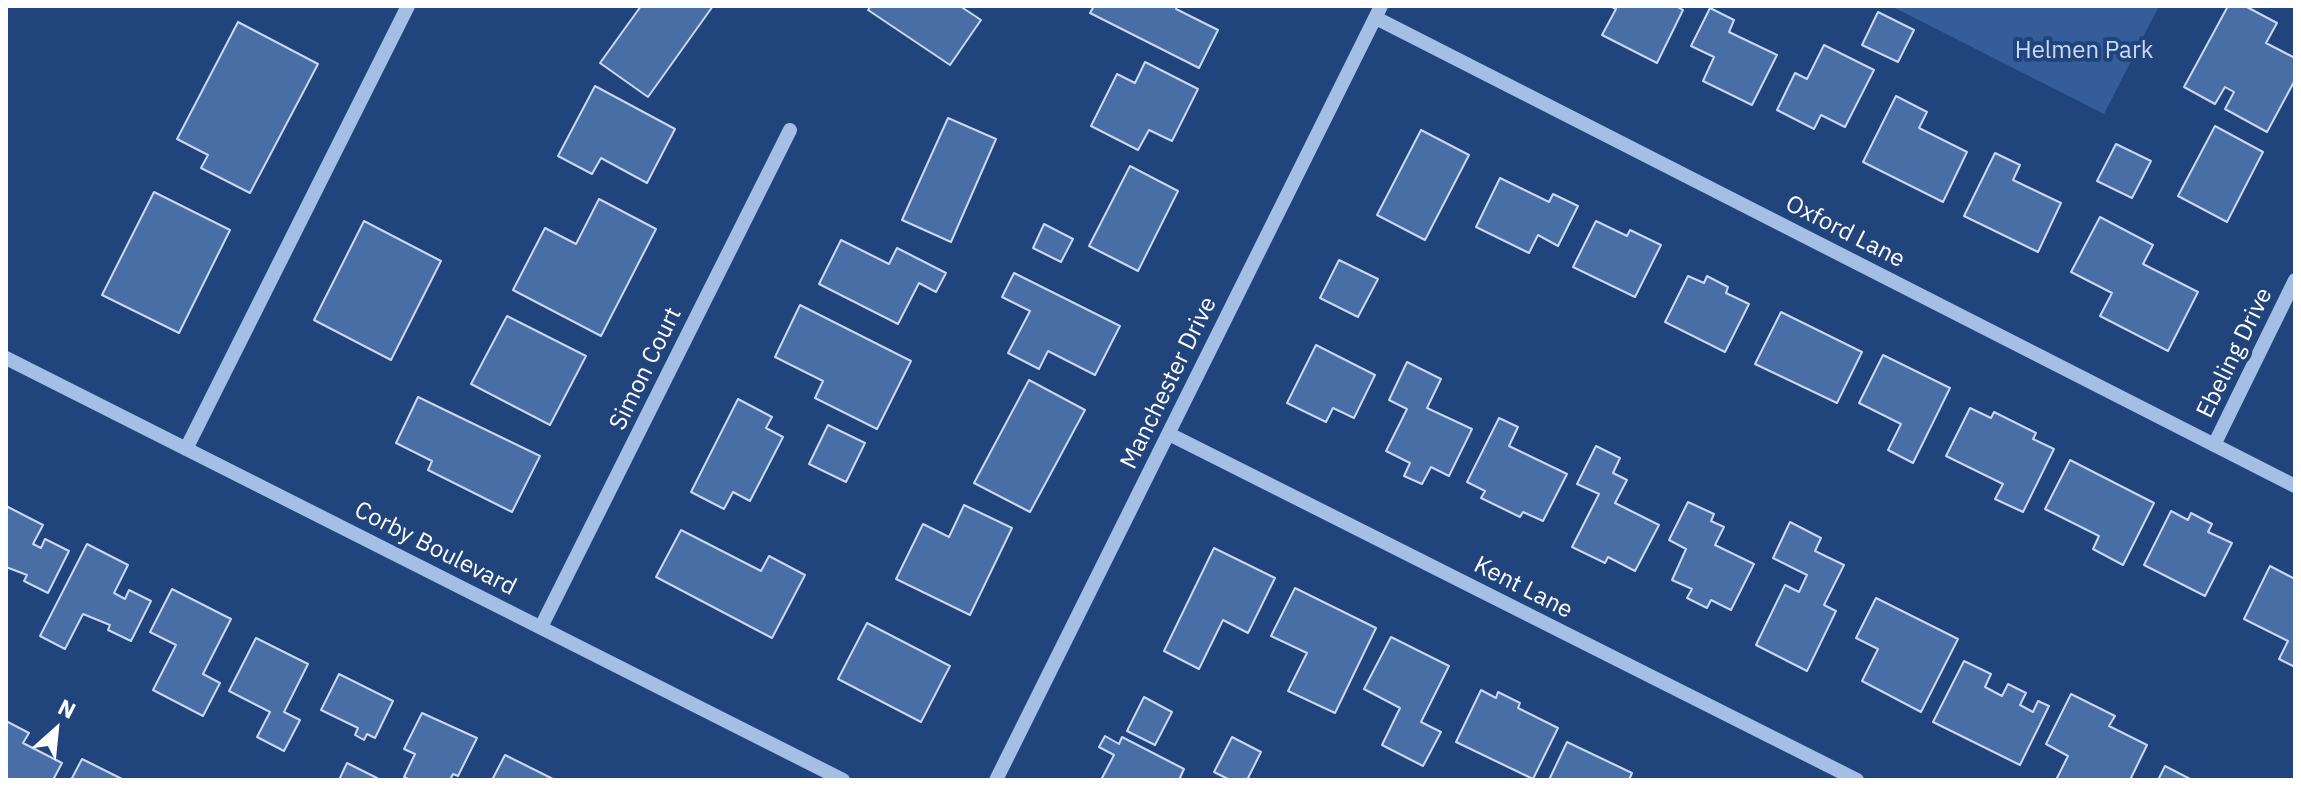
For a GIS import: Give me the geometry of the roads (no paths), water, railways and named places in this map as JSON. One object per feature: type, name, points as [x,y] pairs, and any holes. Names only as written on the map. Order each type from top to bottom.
[{"type":"street","points":[[186,449],[408,6]]},
{"type":"street","name":"Manchester Drive","points":[[996,780],[1378,12]]},
{"type":"street","name":"Oxford Lane","points":[[1378,12],[2295,486]]},
{"type":"street","name":"Simon Court","points":[[541,627],[790,130]]},
{"type":"street","name":"Ebeling Drive","points":[[2214,445],[2295,280]]},
{"type":"street","name":"Corby Boulevard","points":[[6,358],[843,780]]},
{"type":"street","name":"Kent Lane","points":[[1169,434],[1857,780]]},
{"type":"park label","name":"Helmen Park","points":[[2084,51]]}]
